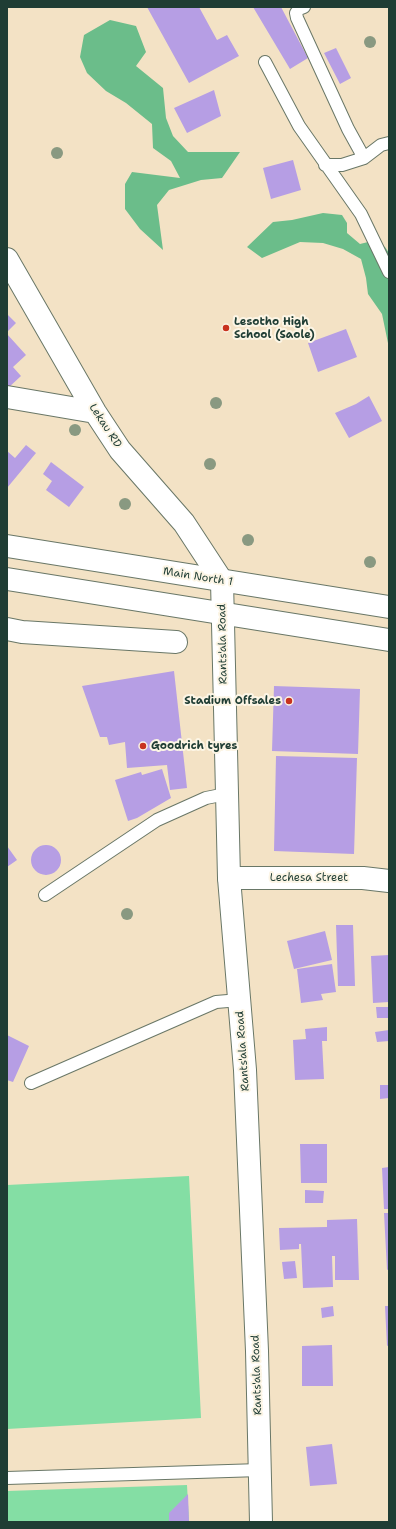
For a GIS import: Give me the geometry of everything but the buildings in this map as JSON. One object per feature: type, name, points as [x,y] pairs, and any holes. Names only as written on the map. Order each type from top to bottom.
[{"type":"street","name":"Lekau RD","points":[[7,259],[95,412],[120,450],[184,523],[222,581]]},
{"type":"street","points":[[7,397],[95,412]]},
{"type":"street","name":"Main North 1","points":[[7,546],[389,607]]},
{"type":"street","points":[[7,579],[389,640]]},
{"type":"street","name":"Rants'ala Road","points":[[222,581],[229,878],[245,1070],[257,1351],[261,1522]]},
{"type":"street","points":[[7,629],[22,632],[176,642]]},
{"type":"street","name":"Lechesa Street","points":[[229,878],[362,878],[389,881]]},
{"type":"lane","points":[[304,7],[299,8],[296,13],[297,18],[348,129],[364,158]]},
{"type":"lane","points":[[265,62],[299,126],[361,214],[389,272]]},
{"type":"lane","points":[[326,165],[342,165],[364,158],[381,145],[389,143]]},
{"type":"lane","points":[[45,895],[156,820],[206,798],[226,794]]},
{"type":"lane","points":[[31,1083],[216,1002],[240,1000]]},
{"type":"lane","points":[[7,1478],[260,1470]]},
{"type":"green space","points":[[110,20],[136,26],[146,52],[136,66],[163,88],[166,118],[173,136],[188,152],[240,152],[222,178],[201,180],[169,190],[157,205],[163,250],[140,229],[125,209],[125,184],[132,172],[180,178],[171,161],[153,148],[152,124],[126,103],[106,91],[87,73],[80,57],[84,35]]},
{"type":"green space","points":[[323,213],[342,215],[347,223],[347,233],[360,244],[372,241],[385,247],[389,253],[389,348],[382,314],[368,294],[361,259],[343,249],[323,243],[300,242],[262,258],[247,247],[273,222],[292,220]]},
{"type":"green space","points":[[189,1176],[201,1418],[7,1429],[7,1185]]},
{"type":"green space","points":[[187,1485],[189,1522],[7,1522],[7,1491]]},
{"type":"place","name":"Lesotho High School (Saole)","points":[[226,328]]},
{"type":"place","name":"Stadium Offsales","points":[[289,701]]},
{"type":"place","name":"Goodrich tyres","points":[[143,746]]}]
